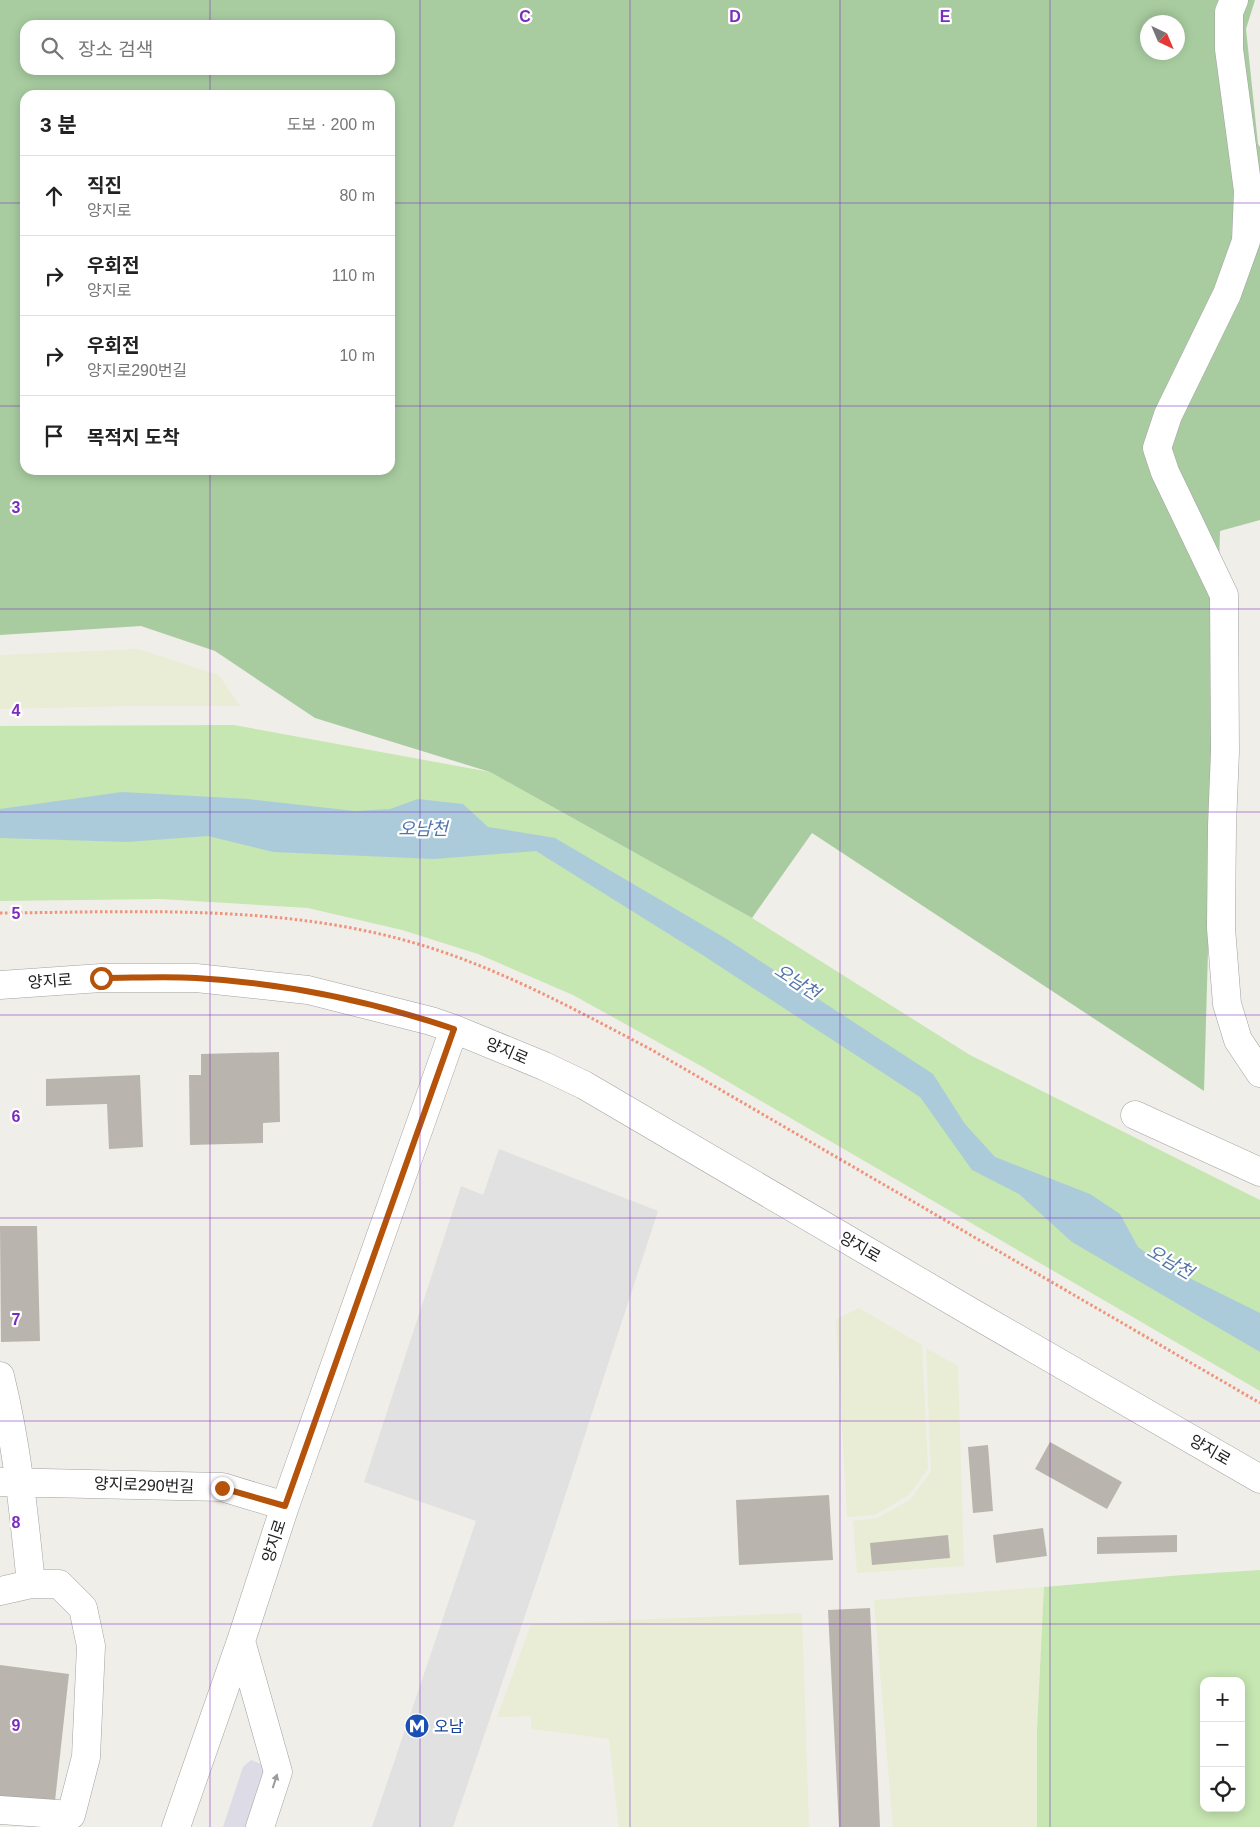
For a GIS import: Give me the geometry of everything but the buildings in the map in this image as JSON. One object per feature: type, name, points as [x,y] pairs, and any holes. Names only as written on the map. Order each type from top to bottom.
[{"type":"street","points":[[1234,0],[1229,12],[1229,50],[1248,191],[1246,241],[1226,294],[1168,415],[1157,448],[1165,472],[1224,595],[1225,751],[1221,928],[1226,1004],[1238,1040],[1260,1073]]},
{"type":"street","name":"양지로","points":[[0,985],[101,978],[196,978],[308,990],[431,1021],[454,1029],[544,1066],[584,1085],[1260,1479]]},
{"type":"street","name":"양지로","points":[[176,1827],[241,1641],[285,1506],[454,1029]]},
{"type":"street","points":[[1136,1115],[1260,1172]]},
{"type":"street","points":[[0,1376],[10,1417],[10,1482],[31,1584]]},
{"type":"street","name":"양지로290번길","points":[[10,1482],[222,1488],[285,1506]]},
{"type":"street","points":[[0,1591],[31,1584],[59,1584],[83,1608],[91,1646],[86,1757],[71,1821],[0,1810]]},
{"type":"street","points":[[241,1641],[278,1772],[260,1827]]},
{"type":"green space","points":[[0,0],[1255,0],[1246,29],[1258,144],[1260,147],[1260,520],[1220,531],[1204,1091],[812,833],[752,918],[490,772],[315,718],[215,651],[141,626],[0,635]]},
{"type":"green space","points":[[138,649],[219,675],[240,706],[0,709],[0,655]]},
{"type":"green space","points":[[234,725],[490,772],[752,918],[970,1055],[1260,1200],[1260,1391],[701,1066],[573,995],[478,954],[402,930],[308,908],[161,899],[0,901],[0,726]]},
{"type":"green space","points":[[859,1308],[922,1345],[928,1469],[909,1495],[875,1515],[847,1517],[836,1319]]},
{"type":"green space","points":[[926,1348],[958,1366],[964,1566],[857,1573],[853,1521],[877,1518],[910,1500],[931,1471]]},
{"type":"green space","points":[[1260,1570],[1260,1827],[1037,1827],[1037,1732],[1044,1587]]},
{"type":"green space","points":[[1044,1587],[1038,1827],[893,1827],[874,1600]]},
{"type":"green space","points":[[802,1613],[809,1827],[619,1827],[609,1739],[531,1729],[531,1716],[497,1717],[531,1624]]},
{"type":"shaded area","points":[[499,1149],[658,1211],[548,1548],[453,1827],[372,1827],[476,1521],[364,1482],[461,1186],[483,1195]]},
{"type":"shaded area","points":[[251,1760],[261,1764],[263,1774],[245,1827],[223,1827],[243,1767]]},
{"type":"water","name":"오남천","points":[[122,792],[248,799],[355,811],[390,809],[418,799],[463,804],[488,827],[555,838],[725,938],[933,1074],[965,1124],[995,1157],[1090,1194],[1120,1214],[1138,1247],[1165,1266],[1260,1313],[1260,1352],[1072,1242],[1019,1194],[972,1170],[920,1097],[704,956],[536,851],[434,859],[273,852],[208,836],[127,842],[0,838],[0,809]]},
{"type":"place","name":"오남","points":[[417,1726]]},
{"type":"route","points":[[101,978],[196,978],[308,990],[431,1021],[454,1029],[285,1506],[222,1488]]}]
